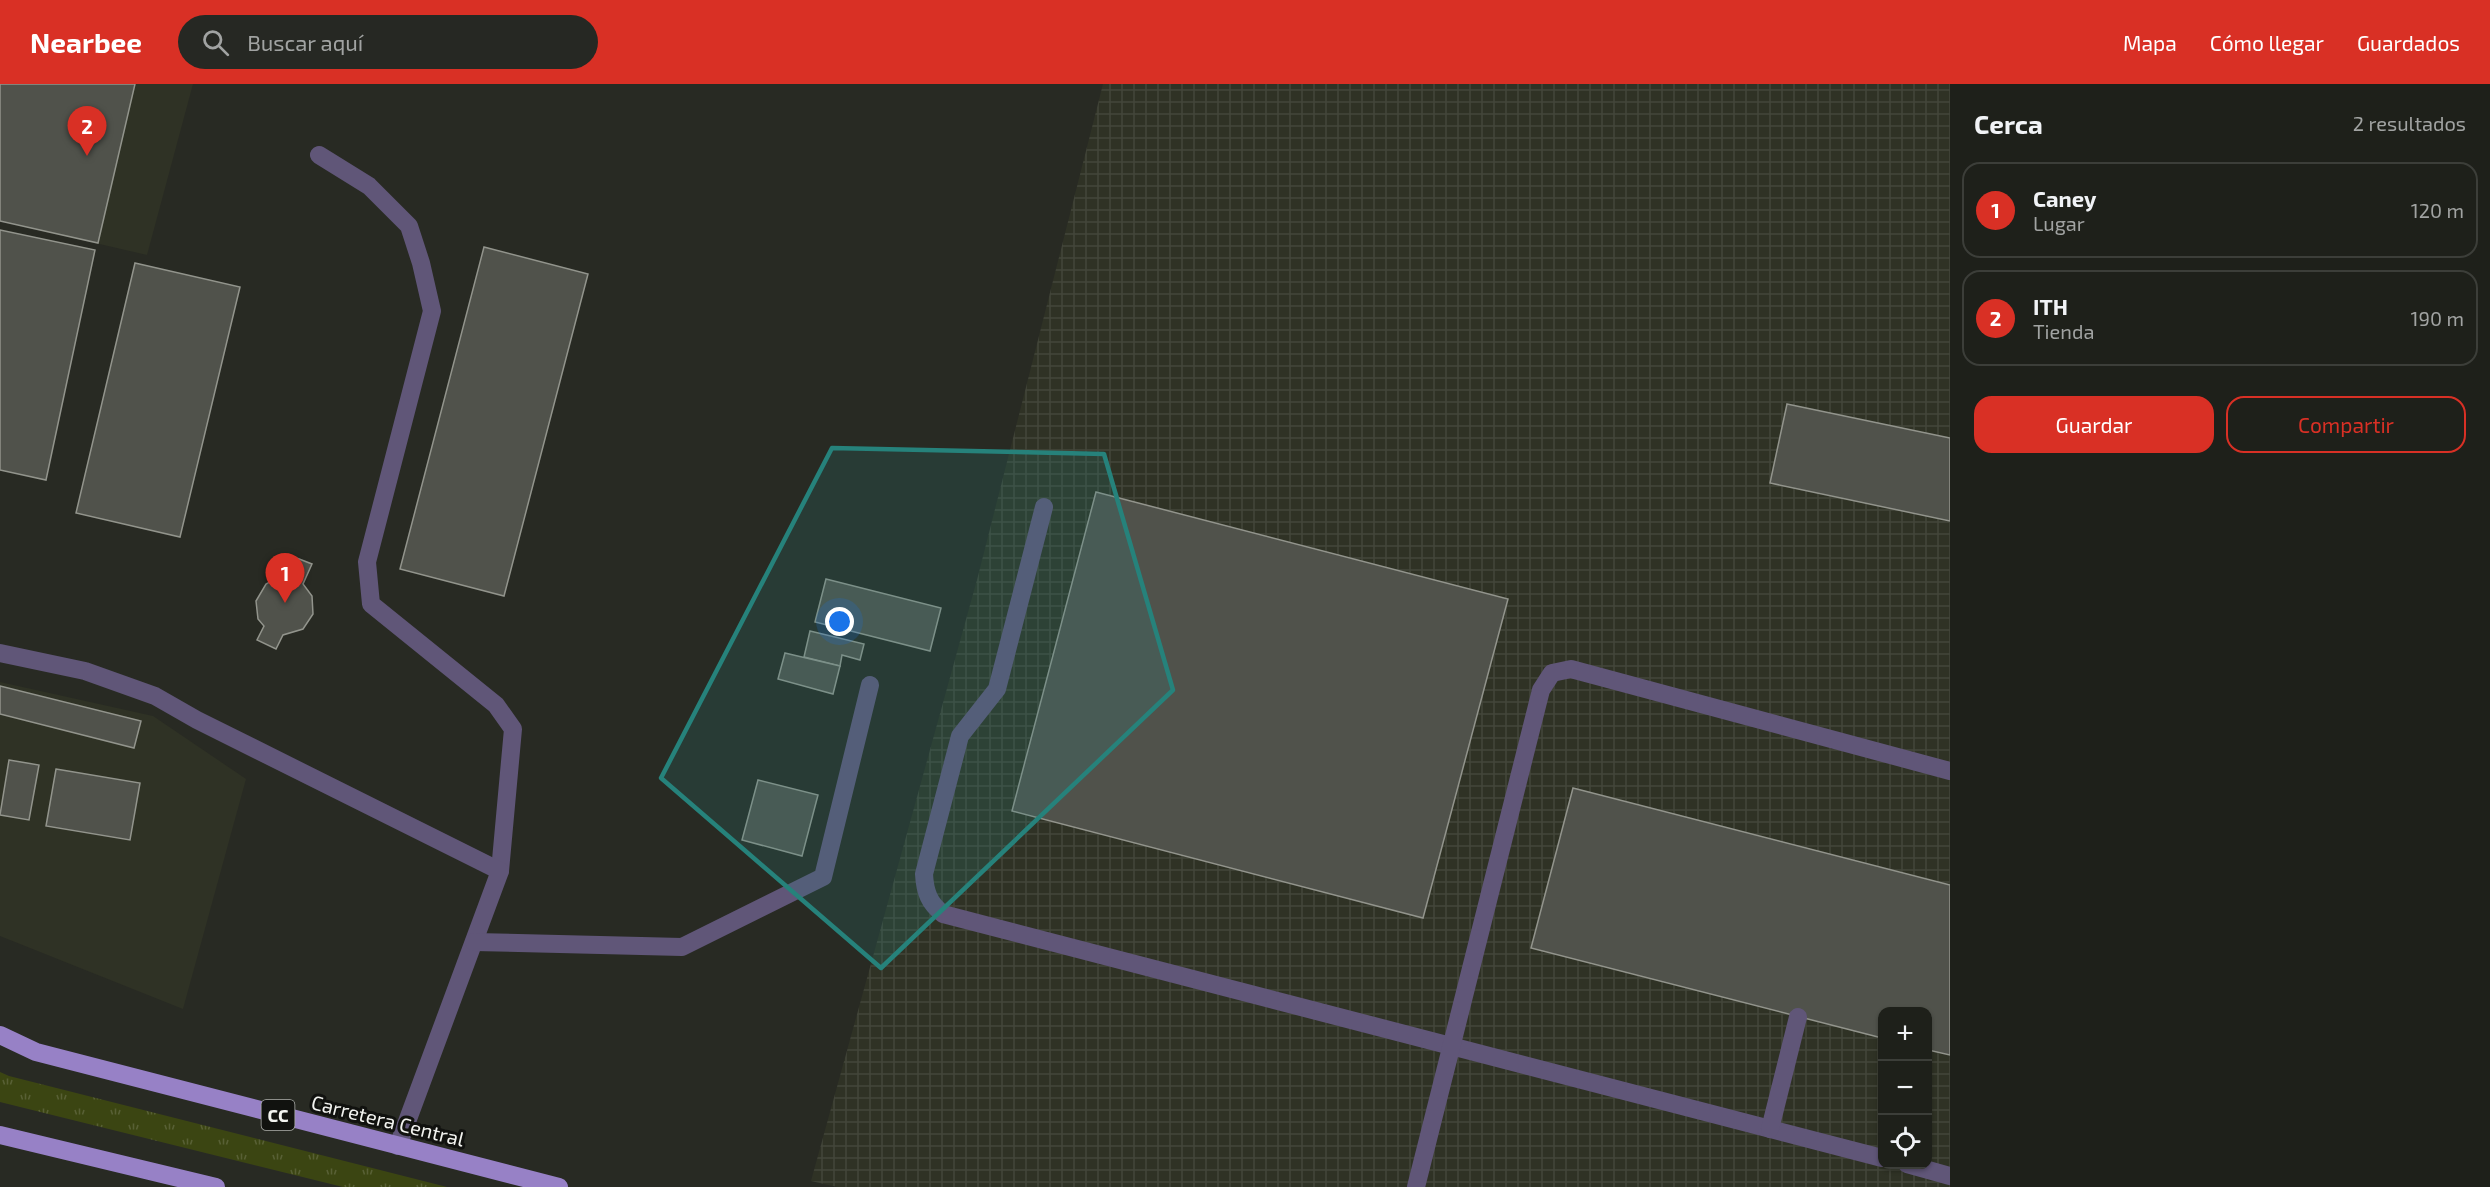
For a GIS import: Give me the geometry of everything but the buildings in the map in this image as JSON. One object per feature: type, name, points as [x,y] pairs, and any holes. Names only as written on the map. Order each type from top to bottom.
[{"type":"main road","name":"Carretera Central","points":[[0,1035],[36,1053],[559,1187]]},
{"type":"main road","points":[[0,1135],[216,1187]]},
{"type":"lane","points":[[319,155],[369,186],[409,226],[421,263],[432,311],[367,562],[371,604],[496,705],[513,729],[500,871],[398,1146]]},
{"type":"lane","points":[[1044,507],[996,689],[960,736],[924,874],[926,892],[933,906],[943,914],[1878,1157]]},
{"type":"lane","points":[[0,653],[85,671],[155,696],[208,726],[500,871]]},
{"type":"lane","points":[[1416,1187],[1541,690],[1551,673],[1571,669],[1950,771]]},
{"type":"lane","points":[[474,942],[682,947],[823,877],[870,685]]},
{"type":"lane","points":[[1770,1129],[1798,1017]]},
{"type":"lane","points":[[1925,1169],[1950,1176]]},
{"type":"highlighted area","points":[[832,448],[1104,454],[1173,690],[881,968],[661,778]]},
{"type":"shaded area","points":[[0,84],[193,84],[147,255],[0,221]]},
{"type":"shaded area","points":[[1103,84],[1950,84],[1950,1187],[837,1187],[811,1181],[978,576]]},
{"type":"shaded area","points":[[0,682],[153,716],[246,779],[183,1009],[0,936]]},
{"type":"green space","points":[[0,1072],[447,1187],[343,1187],[0,1102]]},
{"type":"place","name":"ITH","points":[[87,156]]},
{"type":"place","name":"Caney","points":[[285,603]]}]
